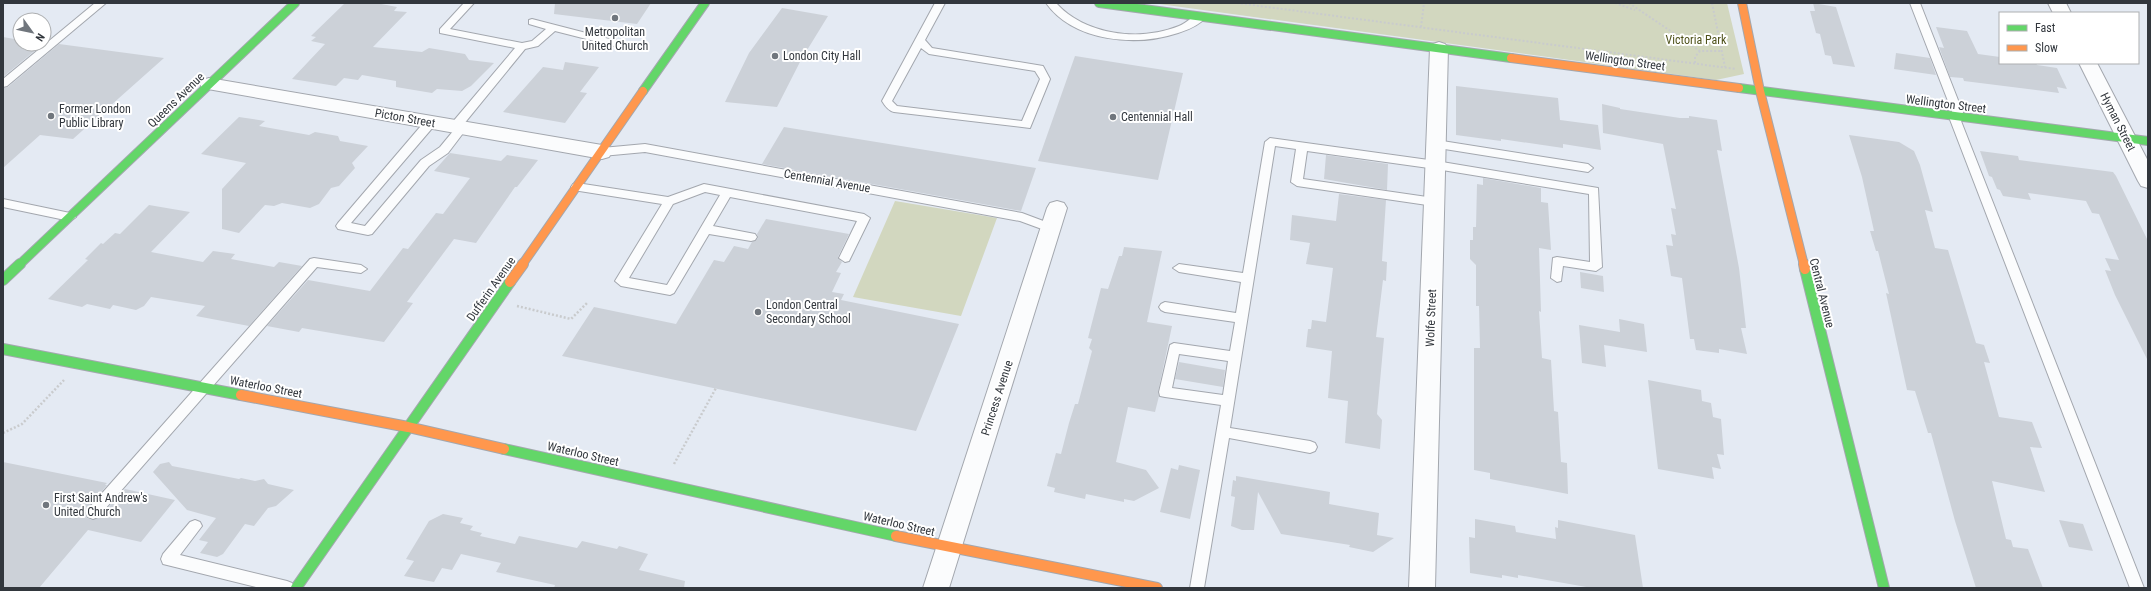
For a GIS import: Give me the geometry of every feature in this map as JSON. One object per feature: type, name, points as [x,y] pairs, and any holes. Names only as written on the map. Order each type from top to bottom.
[{"type":"street","name":"Queens Avenue","points":[[3,280],[295,3]]},
{"type":"street","name":"Dufferin Avenue","points":[[296,588],[705,3]]},
{"type":"street","name":"Wellington Street","points":[[1099,3],[1957,118],[2148,141]]},
{"type":"street","name":"Central Avenue","points":[[1742,3],[1760,91],[1884,588]]},
{"type":"street","points":[[2057,3],[2062,12]]},
{"type":"street","name":"Wolfe Street","points":[[1422,588],[1436,155],[1428,47]]},
{"type":"street","name":"Hyman Street","points":[[2089,64],[2148,181]]},
{"type":"street","name":"Picton Street","points":[[209,84],[602,152]]},
{"type":"street","name":"Princess Avenue","points":[[936,588],[950,548],[1053,218]]},
{"type":"street","name":"Waterloo Street","points":[[3,349],[408,427],[950,548],[1157,588]]},
{"type":"lane","points":[[3,84],[101,3]]},
{"type":"lane","points":[[469,3],[443,31],[522,46],[535,44],[553,27]]},
{"type":"lane","points":[[920,41],[929,51],[1039,68],[1045,79],[1026,125],[894,109],[887,102],[940,3]]},
{"type":"lane","points":[[1051,3],[1062,17],[1076,25],[1101,33],[1120,36],[1140,37],[1180,30],[1202,16]]},
{"type":"lane","points":[[1915,3],[1957,118],[2137,588]]},
{"type":"lane","points":[[532,22],[618,44]]},
{"type":"lane","points":[[430,123],[342,226],[368,231],[425,163],[444,150],[458,128],[522,46]]},
{"type":"lane","points":[[1197,588],[1270,142],[1302,147],[1436,155],[1588,168]]},
{"type":"lane","points":[[1302,147],[1297,182],[1434,202]]},
{"type":"lane","name":"Centennial Avenue","points":[[602,152],[645,148],[1022,217],[1053,218]]},
{"type":"lane","points":[[1436,155],[1594,191],[1596,267],[1557,261],[1557,278]]},
{"type":"lane","points":[[577,187],[669,201],[704,188],[864,218],[845,258]]},
{"type":"lane","points":[[669,201],[621,281],[670,290],[727,192]]},
{"type":"lane","points":[[3,203],[70,217]]},
{"type":"lane","points":[[706,229],[751,237]]},
{"type":"lane","points":[[93,513],[205,388],[314,262],[361,269]]},
{"type":"lane","points":[[1179,268],[1248,278]]},
{"type":"lane","points":[[1165,307],[1241,318]]},
{"type":"lane","points":[[1228,402],[1165,392],[1174,348],[1235,357]]},
{"type":"lane","points":[[1223,432],[1310,447]]},
{"type":"lane","points":[[195,526],[168,560],[287,588]]},
{"type":"path","points":[[1237,3],[1756,72]]},
{"type":"path","points":[[1424,3],[1421,27],[1428,47]]},
{"type":"path","points":[[1615,3],[1638,10]]},
{"type":"path","points":[[1629,3],[1700,51],[1722,51]]},
{"type":"path","points":[[1712,3],[1725,67],[1731,87]]},
{"type":"path","points":[[1695,63],[1695,57],[1700,51]]},
{"type":"path","points":[[496,302],[571,319],[576,316],[587,302]]},
{"type":"path","points":[[3,433],[22,424],[80,364]]},
{"type":"path","points":[[663,484],[716,388]]},
{"type":"green space","name":"Victoria Park","points":[[1152,3],[1727,3],[1744,74],[1716,80]]},
{"type":"green space","points":[[895,201],[997,218],[961,316],[853,297]]},
{"type":"building","points":[[345,3],[376,3],[397,7],[394,11],[407,12],[373,47],[422,52],[429,48],[465,54],[469,60],[494,63],[471,86],[462,91],[437,89],[432,93],[396,87],[396,81],[362,75],[358,80],[344,78],[336,86],[292,79],[325,44],[311,41],[316,37],[311,36]]},
{"type":"building","name":"Metropolitan United Church","points":[[555,3],[651,3],[637,24],[554,14]]},
{"type":"building","points":[[1813,3],[1836,7],[1855,67],[1833,64],[1831,56],[1825,55],[1820,34],[1816,33],[1810,11],[1815,11]]},
{"type":"building","name":"London City Hall","points":[[782,8],[828,16],[801,60],[777,107],[725,102],[749,53]]},
{"type":"building","points":[[1936,27],[1967,31],[1978,54],[1999,57],[1999,64],[2036,64],[2057,68],[2067,89],[2057,87],[2059,93],[1964,81],[1963,78],[1950,77],[1939,47],[1944,48]]},
{"type":"building","points":[[3,37],[12,39],[12,52],[33,52],[3,77]]},
{"type":"building","name":"Former London Public Library","points":[[59,44],[164,58],[73,139],[40,135],[3,168],[3,88],[8,87],[50,52],[52,52],[52,50]]},
{"type":"building","points":[[1896,53],[1930,58],[1936,75],[1894,69]]},
{"type":"building","name":"Centennial Hall","points":[[1075,56],[1183,73],[1158,180],[1038,161]]},
{"type":"building","points":[[565,62],[599,67],[580,92],[587,93],[565,123],[503,112],[543,67],[563,70]]},
{"type":"building","points":[[1456,86],[1558,98],[1560,120],[1598,125],[1601,150],[1563,144],[1563,148],[1501,139],[1501,141],[1456,135]]},
{"type":"building","points":[[1602,104],[1620,109],[1680,118],[1689,118],[1689,116],[1717,120],[1722,151],[1717,150],[1739,268],[1746,328],[1741,328],[1747,354],[1719,349],[1719,353],[1696,350],[1694,339],[1690,339],[1682,278],[1671,276],[1666,245],[1673,246],[1671,234],[1676,235],[1671,208],[1676,209],[1663,144],[1603,133]]},
{"type":"building","points":[[239,117],[265,121],[259,126],[309,135],[315,132],[338,136],[340,141],[368,146],[352,163],[355,168],[339,186],[331,188],[319,204],[310,208],[282,203],[274,206],[265,205],[239,233],[222,229],[222,189],[246,163],[201,154]]},
{"type":"building","points":[[784,127],[1036,168],[1021,211],[762,164]]},
{"type":"building","points":[[1849,135],[1899,142],[1914,151],[1920,165],[1933,212],[1925,210],[1935,248],[1948,250],[1976,343],[1984,345],[1990,363],[1984,362],[1999,417],[2032,422],[2042,448],[2030,447],[2045,492],[1992,481],[2006,539],[2011,540],[2013,547],[2028,549],[2043,588],[1976,588],[1955,521],[1931,433],[1928,433],[1915,391],[1907,390],[1886,293],[1889,294],[1878,251],[1876,251],[1870,231],[1874,231],[1862,177]]},
{"type":"building","points":[[1980,151],[2018,156],[2019,160],[2113,172],[2148,241],[2148,361],[2115,295],[2105,270],[2111,271],[2105,258],[2119,260],[2099,214],[2092,213],[2086,201],[2028,193],[2031,200],[2003,196],[2000,190],[1997,189],[1992,177],[1989,176]]},
{"type":"building","points":[[450,153],[501,161],[507,155],[538,160],[517,187],[515,187],[476,243],[454,239],[407,302],[413,303],[384,342],[302,328],[299,332],[267,326],[308,280],[370,291],[403,248],[408,249],[436,213],[443,214],[470,178],[434,171]]},
{"type":"building","points":[[1326,155],[1388,164],[1387,190],[1324,179]]},
{"type":"building","points":[[1483,178],[1541,188],[1541,202],[1548,203],[1551,250],[1539,248],[1541,312],[1539,311],[1542,358],[1551,360],[1554,411],[1558,412],[1561,462],[1567,463],[1568,494],[1490,479],[1490,473],[1474,470],[1474,348],[1480,348],[1479,306],[1476,306],[1476,265],[1470,259],[1470,240],[1473,240],[1473,227],[1476,227],[1477,184],[1483,185]]},
{"type":"building","points":[[1339,194],[1386,200],[1382,261],[1387,262],[1386,281],[1383,280],[1376,337],[1384,338],[1377,414],[1382,420],[1380,449],[1345,443],[1348,401],[1328,398],[1332,351],[1306,347],[1308,329],[1311,329],[1312,320],[1326,322],[1333,268],[1306,264],[1310,243],[1290,240],[1292,215],[1336,221]]},
{"type":"building","points":[[149,205],[190,212],[151,252],[203,262],[213,251],[235,254],[231,259],[274,267],[279,262],[302,266],[249,326],[196,316],[205,306],[151,297],[144,306],[136,310],[113,305],[110,309],[87,304],[82,307],[48,299],[88,260],[85,259],[101,243],[103,244],[115,233],[120,234]]},
{"type":"building","points":[[766,219],[849,234],[838,257],[842,262],[836,272],[841,273],[832,292],[844,294],[841,300],[959,324],[916,431],[562,356],[594,307],[676,324],[714,260],[724,262],[734,246],[748,249],[752,242],[758,238],[757,234]]},
{"type":"building","points":[[1124,247],[1162,251],[1147,322],[1172,326],[1155,412],[1128,407],[1116,462],[1146,470],[1159,488],[1134,501],[1124,499],[1124,502],[1086,494],[1085,499],[1054,492],[1055,488],[1047,486],[1056,453],[1061,454],[1075,404],[1078,404],[1092,351],[1089,348],[1092,339],[1088,338],[1101,288],[1108,289],[1119,256],[1122,256]]},
{"type":"building","points":[[1580,272],[1603,276],[1604,292],[1581,288]]},
{"type":"building","points":[[1619,319],[1644,324],[1647,352],[1604,345],[1606,367],[1582,363],[1579,325],[1620,332]]},
{"type":"building","points":[[1179,362],[1225,370],[1223,387],[1175,379]]},
{"type":"building","points":[[1648,380],[1701,390],[1702,401],[1711,403],[1713,417],[1721,419],[1724,455],[1717,454],[1721,469],[1712,467],[1714,479],[1658,469]]},
{"type":"building","name":"First Saint Andrew's United Church","points":[[3,462],[107,483],[105,485],[107,485],[85,512],[87,518],[92,520],[99,518],[125,489],[175,500],[141,542],[88,530],[39,588],[3,588]]},
{"type":"building","points":[[169,462],[172,466],[239,479],[241,478],[255,481],[264,479],[268,484],[294,490],[276,506],[268,508],[254,526],[245,524],[223,554],[217,557],[200,553],[208,542],[199,540],[216,518],[187,510],[153,472],[160,464]]},
{"type":"building","points":[[1179,465],[1200,470],[1190,519],[1160,512],[1171,468],[1178,470]]},
{"type":"building","points":[[1236,476],[1330,492],[1329,504],[1379,513],[1377,535],[1394,538],[1373,552],[1349,547],[1350,545],[1281,534],[1258,492],[1254,530],[1242,530],[1231,526],[1235,497],[1231,496],[1233,480],[1236,481]]},
{"type":"building","points":[[443,514],[463,518],[460,523],[473,526],[470,530],[482,533],[480,536],[515,544],[519,536],[577,548],[582,541],[617,549],[619,546],[648,554],[639,570],[685,581],[684,588],[554,588],[555,585],[496,572],[501,563],[461,554],[452,570],[442,568],[434,582],[404,576],[414,561],[406,559],[429,521]]},
{"type":"building","points":[[1475,519],[1515,526],[1516,532],[1556,539],[1555,527],[1558,528],[1558,520],[1635,535],[1643,588],[1592,588],[1518,575],[1518,578],[1502,575],[1502,578],[1470,573],[1469,537],[1475,538]]},
{"type":"building","points":[[2059,520],[2083,524],[2093,551],[2069,547]]},
{"type":"traffic: fast","points":[[3,280],[295,3]]},
{"type":"traffic: fast","points":[[643,91],[705,3]]},
{"type":"traffic: fast","points":[[1099,3],[1511,58]]},
{"type":"traffic: fast","points":[[1739,88],[2148,141]]},
{"type":"traffic: fast","points":[[1805,269],[1884,588]]},
{"type":"traffic: fast","points":[[296,588],[510,282]]},
{"type":"traffic: fast","points":[[3,349],[241,395]]},
{"type":"traffic: fast","points":[[504,449],[896,536]]},
{"type":"traffic: slow","points":[[1742,3],[1760,91],[1805,269]]},
{"type":"traffic: slow","points":[[1511,58],[1739,88]]},
{"type":"traffic: slow","points":[[510,282],[643,91]]},
{"type":"traffic: slow","points":[[241,395],[408,427],[504,449]]},
{"type":"traffic: slow","points":[[896,536],[1157,588]]},
{"type":"place","name":"Metropolitan United Church","points":[[615,18]]},
{"type":"place","name":"London City Hall","points":[[775,56]]},
{"type":"place","name":"Former London Public Library","points":[[51,116]]},
{"type":"place","name":"Centennial Hall","points":[[1113,117]]},
{"type":"place","name":"London Central Secondary School","points":[[758,312]]},
{"type":"place","name":"First Saint Andrew's United Church","points":[[46,505]]}]
